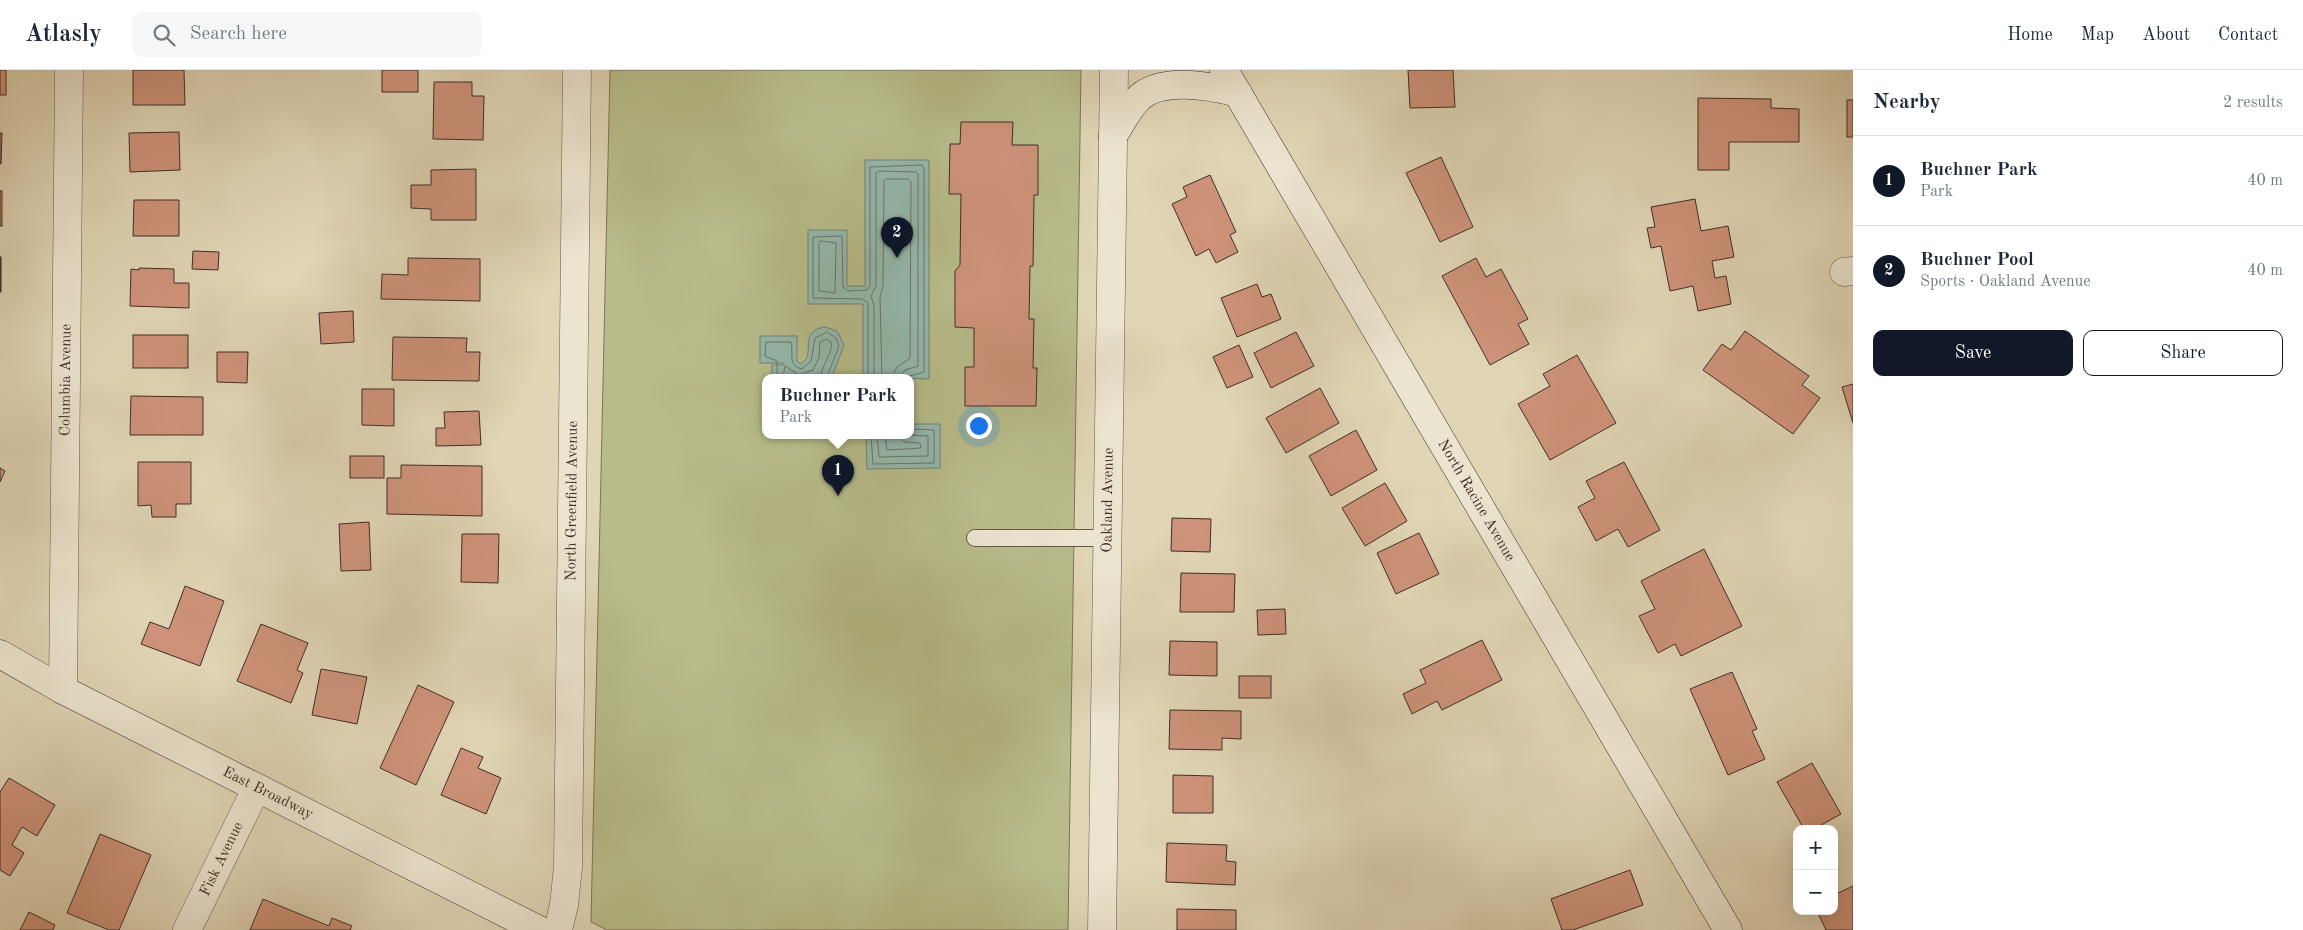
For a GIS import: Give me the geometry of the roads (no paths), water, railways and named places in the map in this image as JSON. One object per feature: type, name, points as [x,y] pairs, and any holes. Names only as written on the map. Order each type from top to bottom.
[{"type":"street","name":"Columbia Avenue","points":[[64,690],[69,70]]},
{"type":"street","name":"North Greenfield Avenue","points":[[558,930],[564,905],[568,867],[577,70]]},
{"type":"street","name":"Oakland Avenue","points":[[1102,930],[1114,70]]},
{"type":"street","name":"North Racine Avenue","points":[[1224,70],[1728,930]]},
{"type":"street","points":[[1113,136],[1138,98],[1153,91],[1170,86],[1194,84],[1238,93]]},
{"type":"street","name":"East Broadway","points":[[0,654],[64,690],[256,789],[539,930]]},
{"type":"street","name":"Fisk Avenue","points":[[187,930],[256,789]]},
{"type":"lane","points":[[975,538],[1108,538]]},
{"type":"water","points":[[865,160],[929,160],[929,379],[914,379],[914,374],[863,374],[863,304],[808,304],[808,230],[847,230],[847,286],[865,286]]},
{"type":"water","points":[[825,327],[837,331],[844,345],[833,374],[772,374],[772,365],[784,365],[784,363],[760,363],[760,336],[797,336],[797,361],[801,364],[808,355],[809,338],[817,329]]},
{"type":"water","points":[[914,424],[940,424],[940,468],[867,469],[866,439],[914,439]]},
{"type":"place","name":"Buchner Pool","points":[[897,258]]},
{"type":"place","name":"Buchner Park","points":[[838,496]]}]
